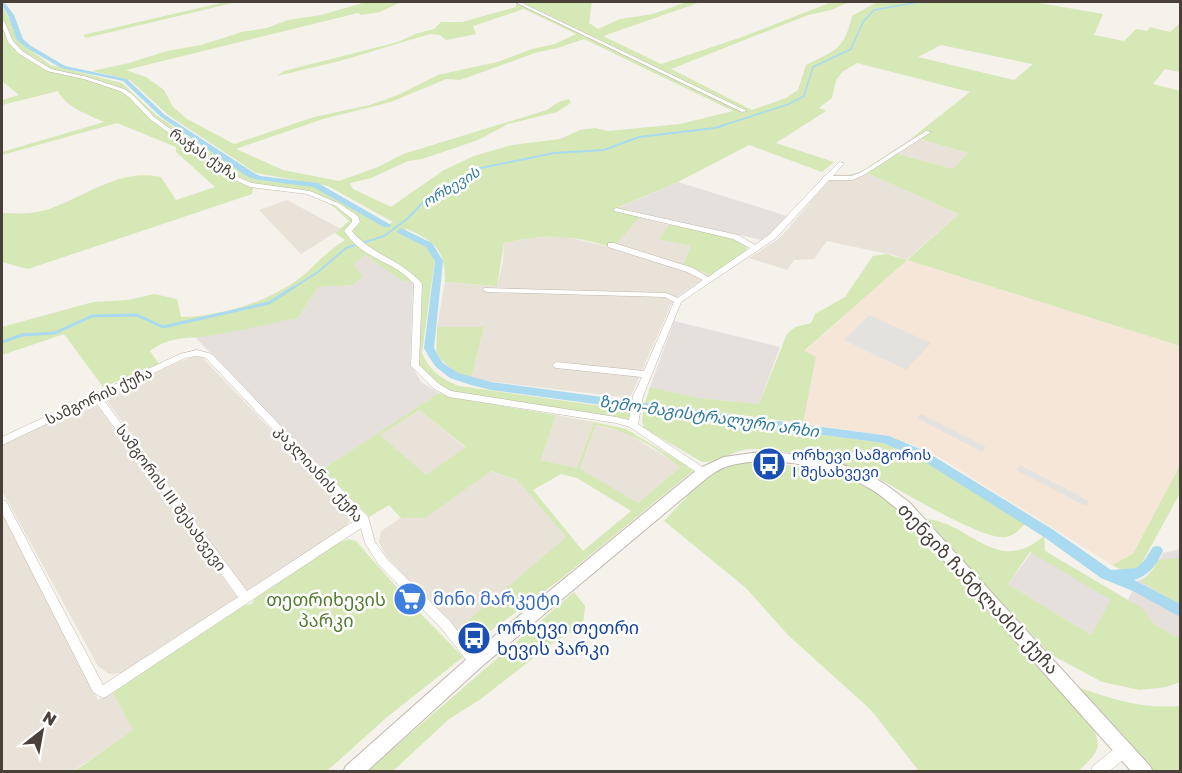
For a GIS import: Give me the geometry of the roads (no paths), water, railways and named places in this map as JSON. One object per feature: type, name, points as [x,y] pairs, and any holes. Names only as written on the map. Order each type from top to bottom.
[{"type":"street","points":[[517,2],[744,111]]},
{"type":"street","name":"რაჭას ქუჩა","points":[[2,21],[11,42],[20,52],[49,70],[122,90],[152,118],[231,176],[250,185],[308,192],[338,205],[357,220],[348,231],[358,244],[413,276],[418,284],[415,366],[449,394],[633,425]]},
{"type":"street","points":[[825,178],[852,178],[862,174],[928,132]]},
{"type":"street","points":[[704,473],[633,425],[638,396],[678,301],[786,225],[825,178],[841,163]]},
{"type":"street","points":[[616,210],[735,237],[756,248]]},
{"type":"street","points":[[611,245],[690,270],[708,280]]},
{"type":"street","points":[[487,290],[666,296],[678,301]]},
{"type":"street","name":"სამგორის ქუჩა","points":[[2,441],[183,356],[197,353]]},
{"type":"street","name":"კაკლიანის ქუჩა","points":[[197,353],[209,356],[364,520],[370,543],[383,562],[446,625],[475,662]]},
{"type":"street","points":[[556,365],[647,374]]},
{"type":"street","name":"სამგორის III შესახვევი","points":[[96,396],[246,599]]},
{"type":"street","name":"თენგიზ ჩანტლაძის ქუჩა","points":[[352,771],[475,662],[704,473],[725,462],[749,458],[793,459],[843,469],[873,483],[904,506],[1144,771]]},
{"type":"street","points":[[2,504],[97,688],[103,692],[364,520]]},
{"type":"street","points":[[1097,771],[1124,750]]},
{"type":"waterway","name":"ზემო-მაგისტრალური არხი","points":[[2,2],[11,15],[20,40],[63,67],[125,80],[163,116],[251,175],[315,185],[387,225]]},
{"type":"waterway","name":"ორხევის","points":[[721,126],[789,104],[804,96],[813,67],[851,49],[863,22],[874,10],[919,2]]},
{"type":"waterway","name":"ორხევის","points":[[291,289],[318,272],[346,248],[384,236],[407,219],[429,196],[476,169],[554,153],[604,150],[639,137],[725,125]]},
{"type":"waterway","name":"ზემო-მაგისტრალური არხი","points":[[401,231],[429,245],[439,261],[429,348],[440,365],[454,376],[491,386],[885,439],[921,454],[1048,533],[1106,574],[1140,588],[1180,611]]},
{"type":"waterway","name":"ორხევის","points":[[2,342],[22,335],[55,333],[92,316],[137,315],[163,327],[269,303],[294,287]]},
{"type":"waterway","name":"ზემო-მაგისტრალური არხი","points":[[1115,574],[1140,572],[1145,569],[1157,551]]},
{"type":"place","name":"ორხევი სამგორის I შესახვევი","points":[[769,464]]},
{"type":"place","name":"მინი მარკეტი","points":[[410,599]]},
{"type":"place","name":"ორხევი თეთრი ხევის პარკი","points":[[474,638]]},
{"type":"park label","name":"თეთრიხევის პარკი","points":[[326,610]]}]
